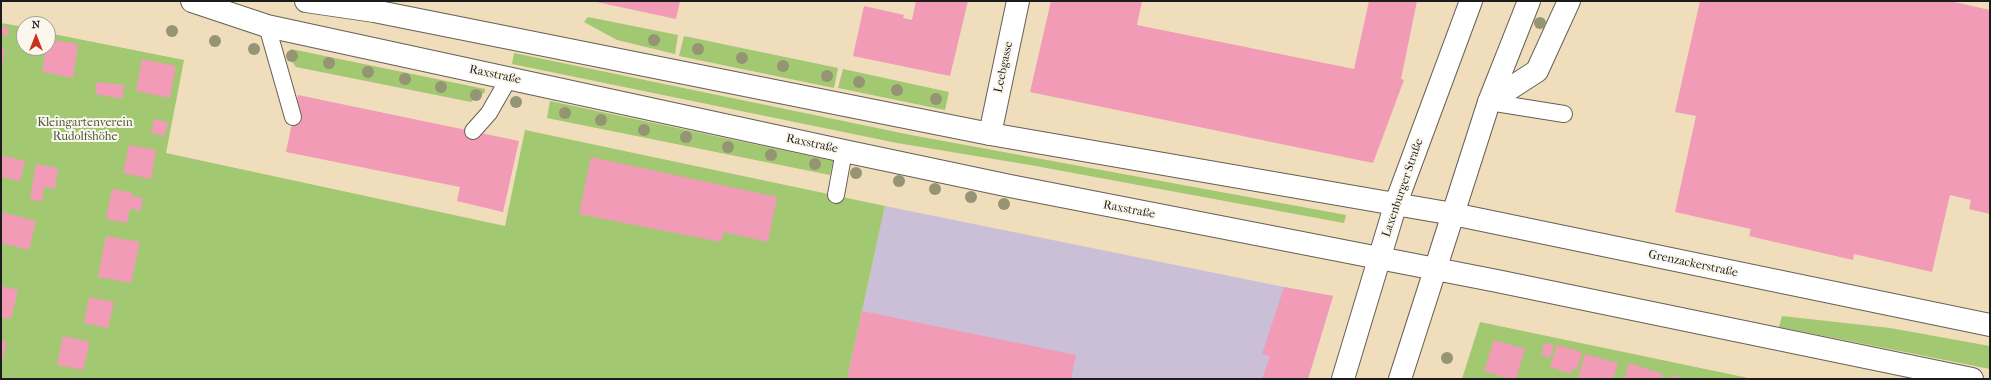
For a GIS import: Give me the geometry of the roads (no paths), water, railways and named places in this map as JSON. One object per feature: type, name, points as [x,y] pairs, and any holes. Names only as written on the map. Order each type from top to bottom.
[{"type":"main road","name":"Raxstraße","points":[[192,1],[266,26],[844,151],[1017,188],[1436,270]]},
{"type":"main road","points":[[306,1],[375,6],[990,134],[1396,203]]},
{"type":"main road","name":"Leebgasse","points":[[990,134],[1018,1]]},
{"type":"main road","name":"Laxenburger Straße","points":[[1343,379],[1396,203],[1471,1]]},
{"type":"main road","points":[[1400,379],[1489,102],[1529,1]]},
{"type":"main road","points":[[1489,102],[1537,71],[1569,1]]},
{"type":"main road","name":"Grenzackerstraße","points":[[1396,203],[1990,325]]},
{"type":"main road","points":[[1436,270],[1972,379]]},
{"type":"lane","points":[[266,26],[294,117]]},
{"type":"lane","points":[[473,131],[489,113],[509,78]]},
{"type":"lane","points":[[1489,102],[1564,114]]},
{"type":"lane","points":[[836,195],[844,151]]},
{"type":"park label","name":"Kleingartenverein Rudolfshöhe","points":[[85,130]]}]
